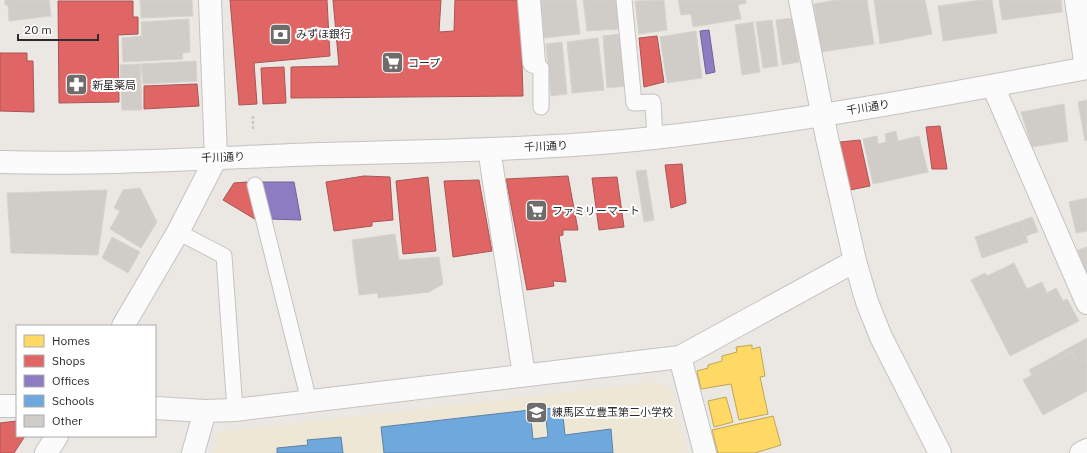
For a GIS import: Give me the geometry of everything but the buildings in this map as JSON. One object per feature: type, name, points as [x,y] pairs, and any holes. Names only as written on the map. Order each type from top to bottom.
[{"type":"street","points":[[124,325],[178,232],[216,158],[210,0]]},
{"type":"street","points":[[529,0],[534,62]]},
{"type":"street","points":[[800,0],[822,114],[855,261],[867,302],[881,337],[940,453]]},
{"type":"street","points":[[1076,0],[1087,68]]},
{"type":"street","name":"千川通り","points":[[0,162],[91,162],[489,149],[560,146],[655,138],[822,114],[993,86],[1087,68]]},
{"type":"street","points":[[993,86],[1086,298]]},
{"type":"street","points":[[489,149],[524,375]]},
{"type":"street","points":[[156,408],[205,411],[235,410],[680,357],[855,261]]},
{"type":"street","points":[[680,357],[705,453]]},
{"type":"street","points":[[0,406],[16,406]]},
{"type":"street","points":[[193,453],[205,411]]},
{"type":"street","points":[[46,453],[56,437]]},
{"type":"street","points":[[1081,453],[1087,450]]},
{"type":"lane","points":[[624,0],[634,103],[653,102],[655,138]]},
{"type":"lane","points":[[534,62],[541,68],[541,107]]},
{"type":"lane","points":[[255,185],[308,401]]},
{"type":"lane","points":[[178,232],[224,256],[235,410]]},
{"type":"shaded area","name":"練馬区立豊玉第二小学校","points":[[657,382],[672,391],[687,453],[213,453],[219,432]]},
{"type":"place","name":"みずほ銀行","points":[[280,34]]},
{"type":"place","name":"コープ","points":[[393,63]]},
{"type":"place","name":"新星薬局","points":[[77,85]]},
{"type":"place","name":"ファミリーマート","points":[[537,211]]},
{"type":"place","name":"練馬区立豊玉第二小学校","points":[[537,412]]}]
